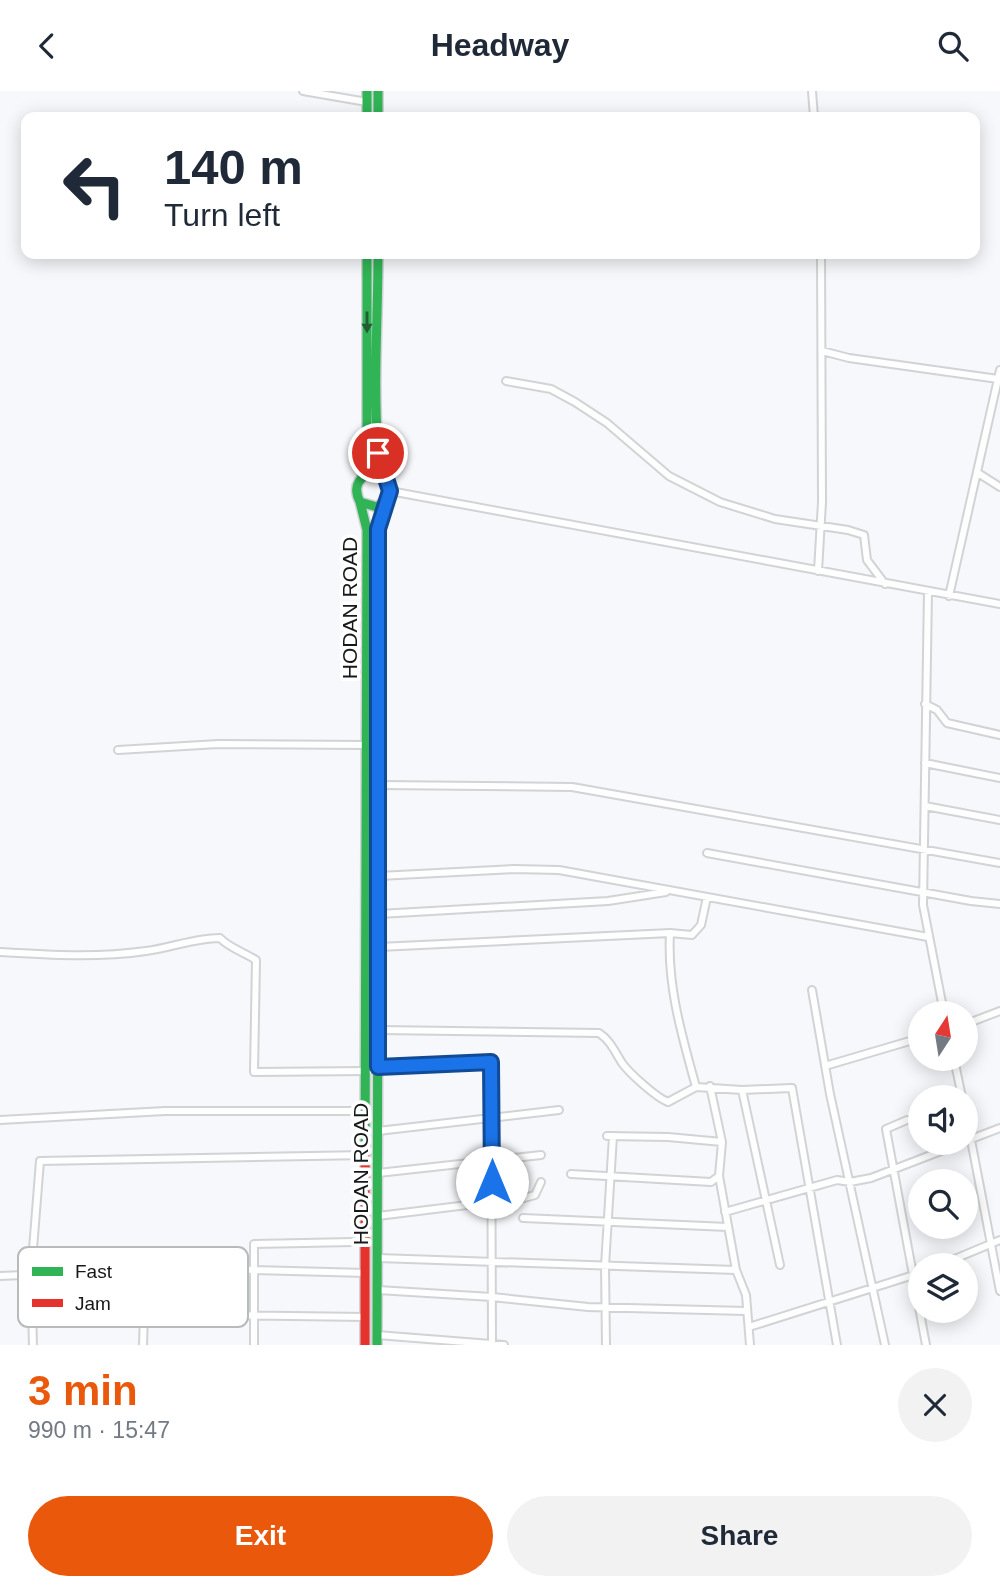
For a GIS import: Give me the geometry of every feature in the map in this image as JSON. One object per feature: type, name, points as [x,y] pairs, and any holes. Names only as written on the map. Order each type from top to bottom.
[{"type":"main road","points":[[367,91],[367,112]]},
{"type":"main road","points":[[378,91],[378,112]]},
{"type":"main road","name":"HODAN ROAD","points":[[366,1345],[367,530],[356,486],[362,476],[367,451],[367,259]]},
{"type":"main road","points":[[378,259],[378,453],[383,476],[390,491]]},
{"type":"main road","points":[[362,476],[373,473],[383,476]]},
{"type":"main road","name":"HODAN ROAD","points":[[377,1340],[378,529],[390,491]]},
{"type":"main road","name":"HODAN ROAD","points":[[360,502],[377,507],[386,501]]},
{"type":"street","points":[[303,91],[367,102]]},
{"type":"street","points":[[812,91],[814,112]]},
{"type":"street","points":[[818,571],[821,527],[821,259]]},
{"type":"street","points":[[822,351],[849,358],[998,379]]},
{"type":"street","points":[[949,596],[1000,370]]},
{"type":"street","points":[[506,381],[551,389],[575,402],[607,423],[669,476],[720,502],[775,519],[864,535],[867,560],[885,584]]},
{"type":"street","points":[[978,473],[1000,487]]},
{"type":"street","points":[[390,491],[1000,604]]},
{"type":"street","points":[[928,592],[923,892],[928,937],[941,1001]]},
{"type":"street","points":[[925,704],[937,710],[947,723],[1000,734]]},
{"type":"street","points":[[118,750],[218,744],[366,745]]},
{"type":"street","points":[[925,763],[1000,778]]},
{"type":"street","points":[[379,785],[572,787],[1000,863]]},
{"type":"street","points":[[925,806],[1000,820]]},
{"type":"street","points":[[707,853],[1000,904]]},
{"type":"street","points":[[379,876],[514,869],[559,870],[928,937]]},
{"type":"street","points":[[379,915],[608,901],[671,891]]},
{"type":"street","points":[[379,947],[670,933],[692,935],[701,925],[707,897]]},
{"type":"street","points":[[670,933],[669,957],[676,1010],[696,1087]]},
{"type":"street","points":[[0,952],[75,957],[149,951],[184,942],[220,938],[228,946],[242,949],[256,960],[254,1072],[368,1071]]},
{"type":"street","points":[[812,991],[825,1066],[885,1345]]},
{"type":"street","points":[[978,1019],[1000,1011]]},
{"type":"street","points":[[379,1030],[592,1031],[604,1036],[623,1066],[633,1071],[656,1097],[668,1102],[696,1087],[742,1090],[792,1088],[837,1345]]},
{"type":"street","points":[[825,1066],[908,1042]]},
{"type":"street","points":[[378,1067],[491,1062],[491,1345]]},
{"type":"street","points":[[710,1086],[722,1142],[719,1176],[736,1270],[746,1295],[750,1345]]},
{"type":"street","points":[[742,1090],[780,1265]]},
{"type":"street","points":[[378,1131],[559,1110]]},
{"type":"street","points":[[0,1120],[165,1111],[368,1111]]},
{"type":"street","points":[[907,1120],[886,1129],[908,1254]]},
{"type":"street","points":[[978,1137],[1000,1128]]},
{"type":"street","points":[[606,1345],[604,1307],[611,1175],[610,1136],[668,1137],[722,1142]]},
{"type":"street","points":[[33,1247],[40,1161],[367,1155]]},
{"type":"street","points":[[378,1173],[541,1155]]},
{"type":"street","points":[[725,1212],[766,1203],[840,1179],[850,1182],[893,1170],[931,1155]]},
{"type":"street","points":[[970,1155],[1000,1291]]},
{"type":"street","points":[[570,1174],[711,1182],[719,1176]]},
{"type":"street","points":[[378,1216],[492,1203],[535,1195],[541,1182]]},
{"type":"street","points":[[523,1218],[728,1227]]},
{"type":"street","points":[[969,1253],[1000,1240]]},
{"type":"street","points":[[254,1345],[254,1244],[353,1242]]},
{"type":"street","points":[[378,1258],[736,1270]]},
{"type":"street","points":[[248,1270],[366,1273]]},
{"type":"street","points":[[0,1276],[18,1275]]},
{"type":"street","points":[[750,1327],[908,1278]]},
{"type":"street","points":[[378,1290],[604,1307],[746,1311]]},
{"type":"street","points":[[248,1315],[366,1317]]},
{"type":"street","points":[[921,1323],[926,1345]]},
{"type":"street","points":[[32,1327],[33,1345]]},
{"type":"street","points":[[143,1345],[144,1327]]},
{"type":"street","points":[[377,1340],[504,1345]]},
{"type":"traffic: fast","points":[[367,91],[367,112]]},
{"type":"traffic: fast","points":[[378,91],[378,112]]},
{"type":"traffic: fast","points":[[362,476],[367,451],[367,259]]},
{"type":"traffic: fast","points":[[378,259],[378,449],[388,488],[384,501],[377,507],[360,502],[357,494],[360,480],[367,474],[383,476]]},
{"type":"traffic: fast","points":[[378,594],[378,529],[386,501]]},
{"type":"traffic: fast","points":[[360,502],[367,530],[365,1152]]},
{"type":"traffic: fast","points":[[377,1345],[378,901]]},
{"type":"traffic: jam","points":[[378,594],[378,901]]},
{"type":"traffic: jam","points":[[365,1152],[365,1345]]},
{"type":"route","points":[[378,453],[383,476],[390,491],[378,529],[378,1067],[491,1062],[492,1182]]}]
